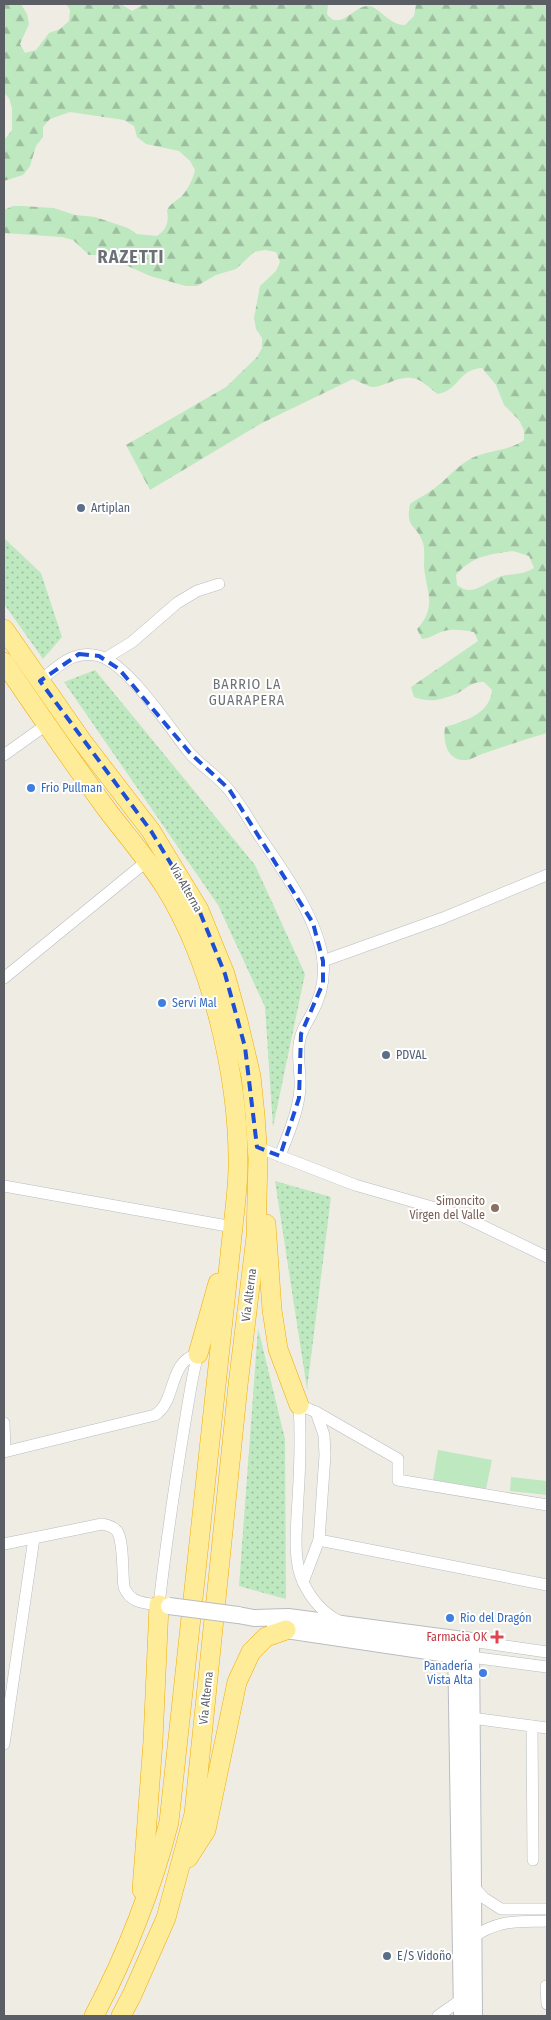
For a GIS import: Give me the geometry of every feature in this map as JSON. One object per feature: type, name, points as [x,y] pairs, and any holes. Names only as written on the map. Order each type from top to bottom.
[{"type":"highway","name":"Vía Alterna","points":[[4,628],[82,741],[150,831],[199,910],[225,974],[245,1047],[251,1076],[258,1153],[256,1236],[238,1385],[194,1814],[166,1918],[132,1996],[121,2016]]},
{"type":"highway","name":"Vía Alterna","points":[[4,662],[46,724],[166,888],[196,949],[212,994],[232,1088],[237,1134],[238,1167],[233,1227],[170,1822],[157,1869],[117,1973],[94,2016]]},
{"type":"highway","points":[[258,1153],[272,1310],[278,1349],[285,1371],[307,1409]]},
{"type":"highway","points":[[198,1354],[233,1227]]},
{"type":"highway","points":[[139,1915],[144,1881],[164,1605]]},
{"type":"highway","points":[[179,1871],[206,1830],[237,1682],[252,1652],[266,1637],[286,1630]]},
{"type":"highway","points":[[126,2016],[132,1996]]},
{"type":"main road","points":[[164,1605],[246,1616],[288,1617],[347,1625],[464,1648]]},
{"type":"main road","points":[[246,1616],[286,1630],[464,1648]]},
{"type":"main road","points":[[464,1648],[468,1921],[474,2016]]},
{"type":"main road","points":[[462,2016],[472,1885],[464,1717]]},
{"type":"street","points":[[106,658],[132,642],[178,603],[197,591],[219,584]]},
{"type":"street","points":[[40,681],[64,661],[79,654],[92,654],[106,658],[119,669],[148,699],[196,759],[229,789],[278,863],[313,923],[323,961],[323,982],[316,1006],[303,1028],[299,1042],[300,1088],[297,1109],[280,1156]]},
{"type":"street","points":[[4,755],[46,724]]},
{"type":"street","points":[[5,975],[147,861]]},
{"type":"street","points":[[323,961],[443,918],[547,875]]},
{"type":"street","points":[[258,1153],[280,1156],[356,1185],[460,1214],[547,1257]]},
{"type":"street","points":[[4,1186],[233,1227]]},
{"type":"street","points":[[4,1423],[5,1452],[155,1415],[164,1406],[180,1367],[187,1358],[198,1354]]},
{"type":"street","points":[[4,1544],[102,1524],[114,1528],[120,1539],[126,1593],[132,1600],[164,1605],[165,1551],[180,1451],[198,1354]]},
{"type":"street","points":[[307,1409],[398,1459],[398,1480],[547,1506]]},
{"type":"street","points":[[303,1582],[319,1540],[325,1454],[324,1435],[307,1409]]},
{"type":"street","points":[[307,1409],[301,1434],[296,1540],[298,1562],[303,1582],[326,1615],[347,1625]]},
{"type":"street","points":[[4,1744],[34,1538]]},
{"type":"street","points":[[319,1540],[547,1585]]},
{"type":"street","points":[[464,1648],[547,1652]]},
{"type":"street","points":[[464,1648],[547,1667]]},
{"type":"street","points":[[464,1717],[547,1728]]},
{"type":"street","points":[[532,1726],[534,1860]]},
{"type":"street","points":[[472,1885],[484,1898],[501,1909]]},
{"type":"street","points":[[468,1921],[501,1909],[547,1909]]},
{"type":"street","points":[[468,1921],[484,1929],[498,1923],[547,1921]]},
{"type":"street","points":[[547,1986],[547,2004]]},
{"type":"street","points":[[438,2016],[462,2000]]},
{"type":"highlighted area","points":[[79,654],[99,656],[119,669],[190,753],[229,789],[313,923],[323,961],[323,983],[301,1034],[299,1098],[280,1156],[257,1147],[245,1047],[225,974],[199,910],[151,831],[40,681]]},
{"type":"green space","points":[[4,4],[21,4],[27,14],[29,24],[20,44],[25,53],[36,50],[49,33],[60,29],[69,21],[70,10],[66,4],[121,4],[132,11],[144,4],[328,4],[327,14],[332,19],[337,20],[347,17],[362,7],[368,6],[376,9],[394,22],[405,25],[414,16],[416,4],[547,4],[547,733],[469,760],[457,759],[449,753],[445,743],[445,727],[468,719],[482,711],[487,705],[492,690],[484,682],[479,682],[451,696],[430,700],[414,697],[411,687],[478,641],[474,632],[457,630],[445,631],[422,639],[417,629],[427,613],[429,599],[424,566],[424,546],[421,537],[410,522],[410,504],[433,489],[462,464],[472,458],[518,444],[524,440],[524,430],[519,420],[504,405],[496,385],[482,368],[468,372],[451,389],[438,394],[415,378],[400,379],[376,387],[367,386],[353,379],[262,423],[150,490],[126,445],[226,387],[257,357],[262,348],[262,338],[256,329],[254,318],[260,286],[276,271],[280,262],[276,252],[265,250],[254,252],[236,269],[216,275],[197,286],[186,286],[150,276],[110,258],[89,255],[73,240],[62,237],[4,233],[4,210],[13,206],[22,206],[54,208],[75,215],[95,217],[128,228],[137,234],[157,236],[166,225],[168,218],[167,210],[182,196],[192,180],[195,170],[190,161],[179,151],[146,144],[137,137],[134,126],[124,120],[70,112],[50,119],[43,127],[43,137],[36,146],[30,166],[23,175],[4,181],[4,140],[12,130],[12,108],[9,98],[4,93]],"holes":[[[513,551],[529,556],[534,568],[529,571],[502,576],[472,590],[465,590],[457,585],[456,575],[468,564],[482,557]]]},
{"type":"green space","points":[[4,538],[41,573],[62,637],[43,659],[4,604]]},
{"type":"green space","points":[[95,670],[255,865],[305,974],[273,1127],[265,1007],[218,905],[64,682]]},
{"type":"green space","points":[[275,1181],[331,1197],[307,1389]]},
{"type":"green space","points":[[258,1328],[285,1439],[286,1599],[239,1586]]},
{"type":"green space","points":[[438,1450],[492,1460],[486,1489],[433,1480]]},
{"type":"green space","points":[[511,1477],[547,1481],[547,1495],[510,1491]]},
{"type":"place","name":"Artiplan","points":[[81,508]]},
{"type":"place","name":"Frio Pullman","points":[[31,788]]},
{"type":"place","name":"Servi Mal","points":[[162,1003]]},
{"type":"place","name":"PDVAL","points":[[386,1055]]},
{"type":"place","name":"Simoncito Virgen del Valle","points":[[495,1208]]},
{"type":"place","name":"Rio del Dragón","points":[[450,1618]]},
{"type":"place","name":"Farmacia OK","points":[[497,1637]]},
{"type":"place","name":"Panadería Vista Alta","points":[[483,1673]]},
{"type":"place","name":"E/S Vidoño","points":[[387,1956]]},
{"type":"district","name":"RAZETTI","points":[[131,257]]},
{"type":"district","name":"BARRIO LA GUARAPERA","points":[[247,692]]}]
